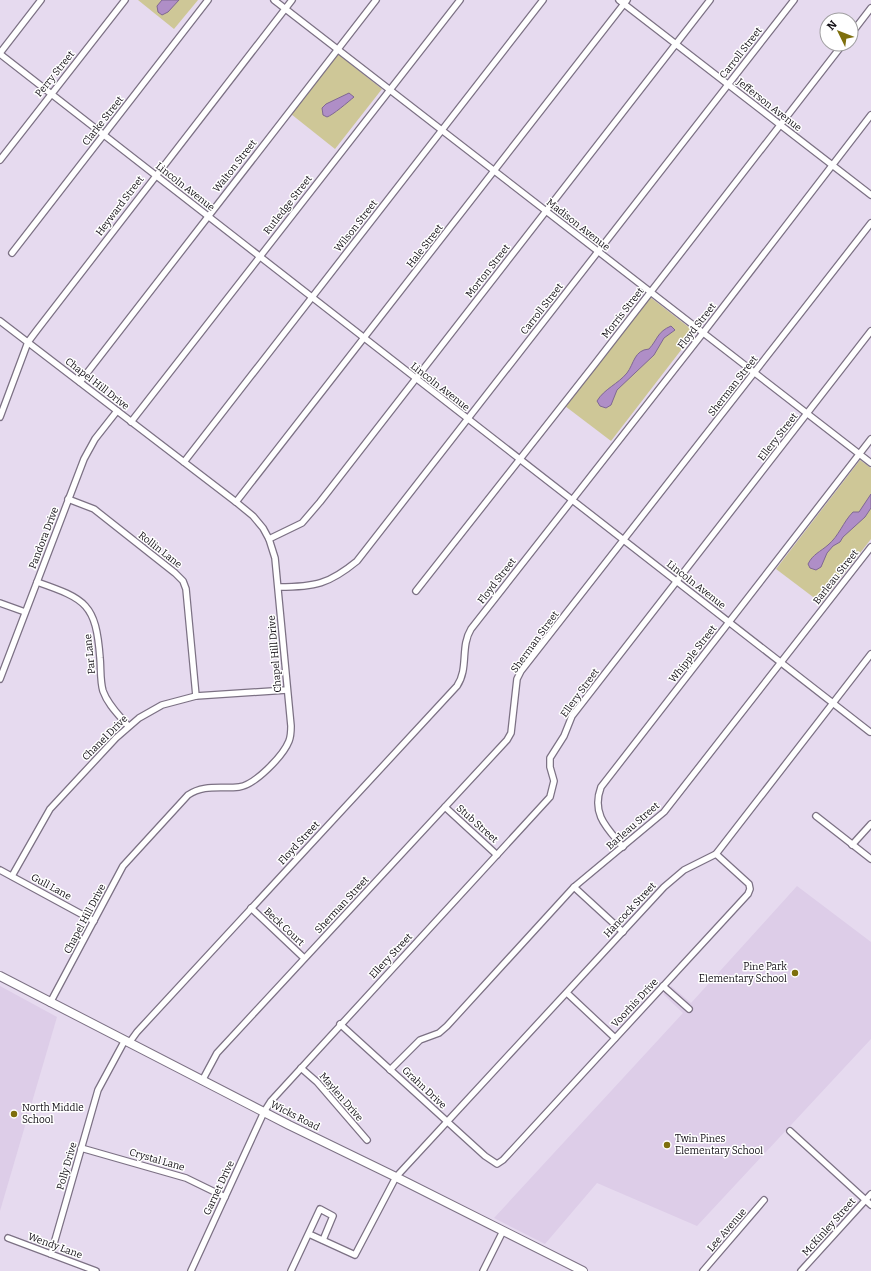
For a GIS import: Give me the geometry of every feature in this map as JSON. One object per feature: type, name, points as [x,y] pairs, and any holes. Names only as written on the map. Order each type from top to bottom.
[{"type":"main road","name":"Wicks Road","points":[[0,976],[202,1081],[396,1177],[572,1268],[583,1271]]},
{"type":"street","points":[[0,54],[41,0]]},
{"type":"street","name":"Perry Street","points":[[0,160],[50,94],[125,0]]},
{"type":"street","name":"Clarke Street","points":[[12,253],[208,0]]},
{"type":"street","name":"Madison Avenue","points":[[274,0],[871,463]]},
{"type":"street","name":"Heyward Street","points":[[0,417],[28,342],[292,0]]},
{"type":"street","name":"Walton Street","points":[[80,382],[207,216],[376,0]]},
{"type":"street","name":"Rutledge Street","points":[[131,422],[460,0]]},
{"type":"street","name":"Wilson Street","points":[[184,462],[542,0]]},
{"type":"street","name":"Morton Street","points":[[270,539],[290,530],[309,516],[710,0]]},
{"type":"street","name":"Carroll Street","points":[[279,587],[297,587],[323,582],[340,574],[357,561],[794,0]]},
{"type":"street","name":"Jefferson Avenue","points":[[623,1],[675,44],[871,195]]},
{"type":"street","name":"Hale Street","points":[[236,502],[494,172],[623,1]]},
{"type":"street","points":[[859,24],[871,8]]},
{"type":"street","name":"Morris Street","points":[[416,591],[520,460],[837,52]]},
{"type":"street","name":"Lincoln Avenue","points":[[0,54],[311,298],[870,732]]},
{"type":"street","name":"Floyd Street","points":[[127,1041],[457,686],[464,672],[466,637],[871,115]]},
{"type":"street","name":"Sherman Street","points":[[202,1081],[218,1053],[511,733],[517,684],[521,672],[871,223]]},
{"type":"street","name":"Chapel Hill Drive","points":[[0,321],[236,502],[253,516],[270,539],[275,558],[279,587],[291,726],[290,739],[286,747],[253,782],[240,787],[197,789],[188,795],[123,866],[50,1003]]},
{"type":"street","name":"Ellery Street","points":[[264,1112],[271,1101],[340,1024],[550,797],[554,781],[550,767],[550,758],[564,736],[572,716],[871,331]]},
{"type":"street","name":"Pandora Drive","points":[[0,679],[68,499],[89,448],[117,411]]},
{"type":"street","name":"Whipple Street","points":[[623,847],[601,819],[597,808],[597,798],[601,787],[871,439]]},
{"type":"street","name":"Rollin Lane","points":[[68,499],[94,509],[176,573],[183,581],[186,589],[188,606],[196,696]]},
{"type":"street","name":"Barleau Street","points":[[390,1070],[420,1040],[439,1033],[447,1026],[574,887],[649,826],[672,803],[871,547]]},
{"type":"street","name":"Par Lane","points":[[37,582],[70,594],[81,600],[89,610],[95,622],[98,636],[103,691],[109,703],[128,726]]},
{"type":"street","points":[[0,602],[25,612]]},
{"type":"street","name":"Hancock Street","points":[[323,1240],[355,1255],[396,1177],[674,877],[716,854],[871,654]]},
{"type":"street","name":"Chanel Drive","points":[[12,876],[50,809],[128,726],[149,711],[162,705],[196,696],[287,690]]},
{"type":"street","name":"Stub Street","points":[[445,806],[497,854]]},
{"type":"street","points":[[816,816],[871,859]]},
{"type":"street","points":[[852,845],[871,824]]},
{"type":"street","name":"Voorhis Drive","points":[[497,1164],[503,1160],[748,894],[750,889],[748,884],[716,854]]},
{"type":"street","name":"Gull Lane","points":[[0,870],[94,921]]},
{"type":"street","points":[[574,887],[623,932]]},
{"type":"street","name":"Beck Court","points":[[251,908],[304,958]]},
{"type":"street","points":[[663,986],[689,1009]]},
{"type":"street","points":[[567,993],[615,1038]]},
{"type":"street","name":"Grahn Drive","points":[[340,1024],[485,1156],[497,1164]]},
{"type":"street","name":"Polly Drive","points":[[51,1254],[98,1090],[127,1041]]},
{"type":"street","name":"Maylen Drive","points":[[301,1068],[317,1082],[367,1140]]},
{"type":"street","name":"Garnet Drive","points":[[191,1271],[264,1112]]},
{"type":"street","points":[[790,1131],[871,1205]]},
{"type":"street","name":"Crystal Lane","points":[[82,1148],[186,1178],[225,1197]]},
{"type":"street","name":"McKinley Street","points":[[801,1271],[871,1194]]},
{"type":"street","name":"Lee Avenue","points":[[703,1271],[764,1200]]},
{"type":"street","points":[[291,1271],[320,1209],[333,1216],[323,1240],[309,1234]]},
{"type":"street","points":[[483,1271],[502,1231]]},
{"type":"street","name":"Wendy Lane","points":[[8,1238],[96,1271]]},
{"type":"shaded area","points":[[138,0],[198,0],[174,29]]},
{"type":"shaded area","points":[[162,0],[179,0],[168,12],[162,15],[158,12],[157,6]]},
{"type":"shaded area","points":[[338,54],[382,89],[335,149],[291,114]]},
{"type":"shaded area","points":[[349,93],[354,97],[330,116],[327,117],[323,115],[322,108],[326,104]]},
{"type":"shaded area","points":[[650,297],[695,332],[611,441],[565,406]]},
{"type":"shaded area","points":[[671,326],[675,330],[664,338],[654,355],[617,390],[611,405],[606,408],[600,406],[597,401],[607,390],[627,373],[637,355],[644,350],[649,349],[660,333]]},
{"type":"shaded area","points":[[860,460],[871,468],[871,539],[821,603],[776,569]]},
{"type":"shaded area","points":[[871,494],[871,508],[865,517],[843,537],[840,542],[833,546],[827,553],[821,567],[816,570],[810,568],[808,564],[812,558],[832,541],[853,512],[859,512]]},
{"type":"shaded area","points":[[797,886],[871,942],[871,1039],[697,1226],[597,1183],[545,1244],[494,1218],[683,1013],[663,994],[671,986],[691,1003]]},
{"type":"shaded area","name":"North Middle School","points":[[0,986],[57,1017],[0,1211]]},
{"type":"place","name":"Pine Park Elementary School","points":[[795,973]]},
{"type":"place","name":"North Middle School","points":[[14,1114]]},
{"type":"place","name":"Twin Pines Elementary School","points":[[667,1145]]}]
